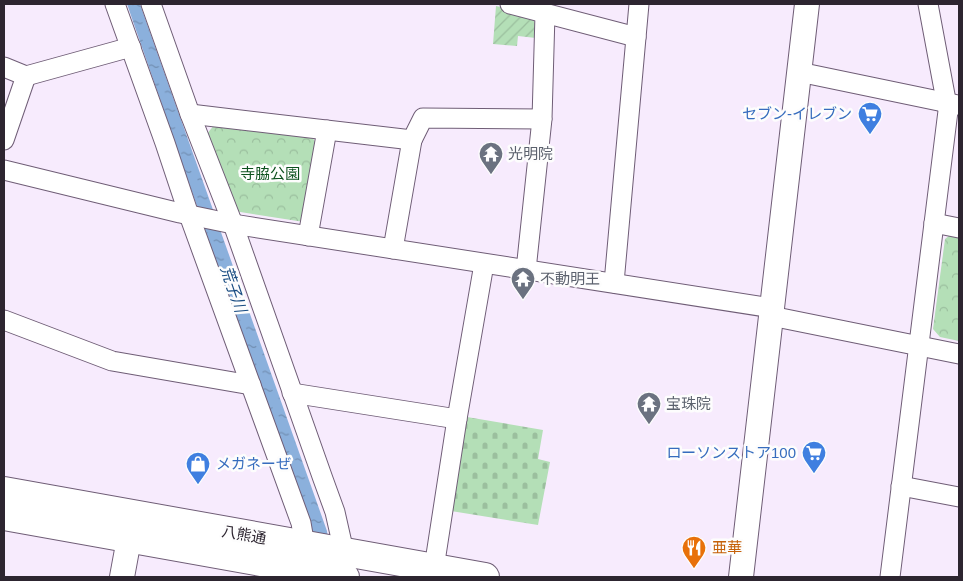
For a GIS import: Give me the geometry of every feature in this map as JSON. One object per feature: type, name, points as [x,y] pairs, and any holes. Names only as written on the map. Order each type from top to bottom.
[{"type":"main road","name":"八熊通","points":[[4,491],[308,562]]},
{"type":"main road","name":"八熊通","points":[[4,516],[129,539],[308,562],[434,568],[485,577]]},
{"type":"street","points":[[115,4],[301,523],[308,562]]},
{"type":"street","points":[[151,4],[228,223],[292,393],[334,512],[341,564]]},
{"type":"street","points":[[510,4],[636,37]]},
{"type":"street","points":[[614,284],[639,4]]},
{"type":"street","points":[[742,577],[807,4]]},
{"type":"street","points":[[890,577],[948,111],[953,104],[928,4]]},
{"type":"street","points":[[526,270],[542,119],[545,14]]},
{"type":"street","points":[[4,67],[26,76],[131,47]]},
{"type":"street","points":[[799,72],[953,104]]},
{"type":"street","points":[[4,140],[26,76]]},
{"type":"street","points":[[190,114],[412,140]]},
{"type":"street","points":[[393,249],[412,140],[423,118],[542,119]]},
{"type":"street","points":[[308,236],[327,130]]},
{"type":"street","points":[[4,170],[228,223],[614,284],[772,312],[959,354]]},
{"type":"street","points":[[934,223],[959,228]]},
{"type":"street","points":[[434,568],[484,264]]},
{"type":"street","points":[[4,320],[112,361],[251,385]]},
{"type":"street","points":[[292,393],[458,418]]},
{"type":"street","points":[[901,486],[959,497]]},
{"type":"street","points":[[122,577],[129,539]]},
{"type":"green space","points":[[496,6],[530,14],[535,23],[536,38],[518,36],[517,46],[493,44]]},
{"type":"green space","name":"寺脇公園","points":[[215,124],[312,137],[318,146],[304,222],[234,211],[206,135]]},
{"type":"green space","points":[[950,235],[959,237],[959,341],[940,337],[933,329],[945,239]]},
{"type":"green space","points":[[467,417],[543,430],[538,459],[550,462],[538,525],[451,511]]},
{"type":"water","name":"荒子川","points":[[127,4],[140,4],[327,531],[333,577],[315,577],[281,449]]},
{"type":"place","name":"セブン-イレブン","points":[[870,135]]},
{"type":"place","name":"光明院","points":[[491,175]]},
{"type":"place","name":"不動明王","points":[[523,300]]},
{"type":"place","name":"宝珠院","points":[[649,425]]},
{"type":"place","name":"ローソンストア100","points":[[814,474]]},
{"type":"place","name":"メガネーぜ","points":[[198,485]]},
{"type":"place","name":"亜華","points":[[694,569]]}]
